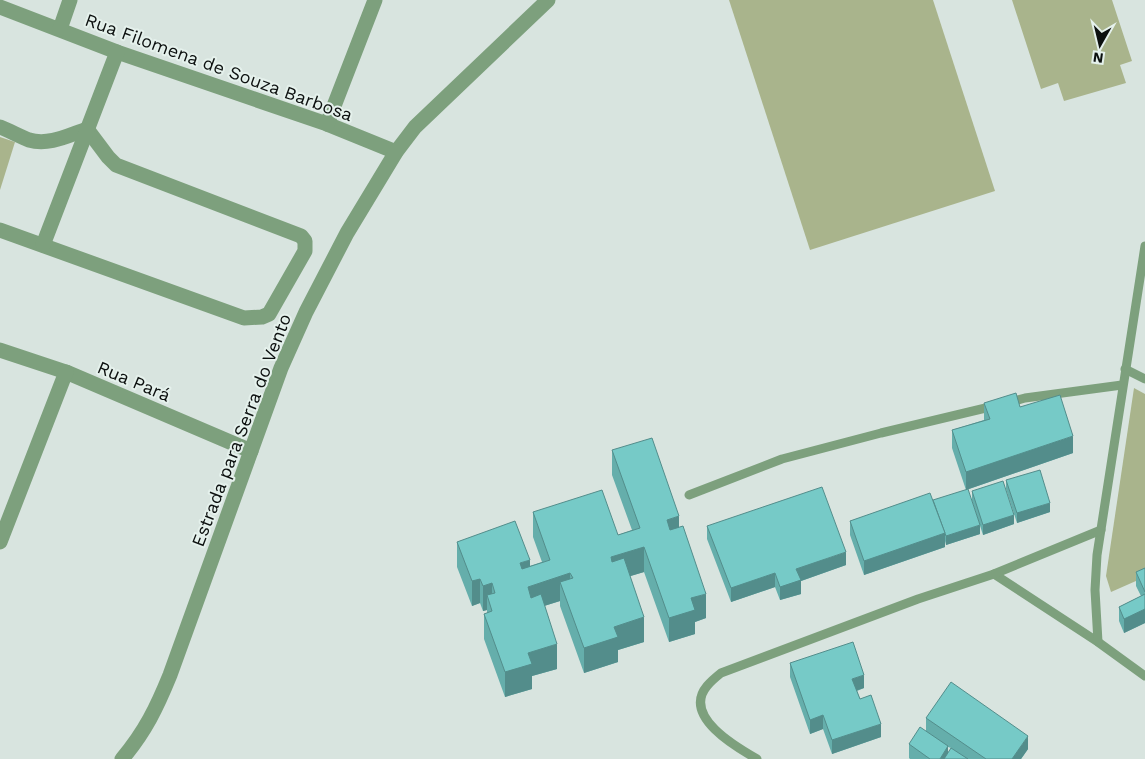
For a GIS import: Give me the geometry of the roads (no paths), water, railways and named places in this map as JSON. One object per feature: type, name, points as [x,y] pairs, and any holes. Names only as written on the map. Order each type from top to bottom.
[{"type":"street","points":[[60,29],[70,0]]},
{"type":"street","points":[[327,124],[375,0]]},
{"type":"street","name":"Estrada para Serra do Vento","points":[[122,759],[135,744],[154,714],[167,683],[281,368],[306,312],[347,233],[396,152],[415,127],[548,0]]},
{"type":"street","name":"Rua Filomena de Souza Barbosa","points":[[0,7],[117,52],[327,124],[396,152]]},
{"type":"street","points":[[43,245],[117,52]]},
{"type":"street","points":[[0,127],[40,142],[59,139],[87,130]]},
{"type":"street","points":[[0,230],[244,318],[262,317],[268,314],[305,252],[305,240],[301,236],[116,165],[108,158],[87,130]]},
{"type":"street","name":"Rua Pará","points":[[0,350],[66,372],[250,451]]},
{"type":"street","points":[[0,542],[66,372]]},
{"type":"lane","points":[[1098,642],[1095,590],[1097,555],[1145,246]]},
{"type":"lane","points":[[1125,369],[1145,379]]},
{"type":"lane","points":[[689,494],[782,459],[881,433],[1025,398],[1122,385]]},
{"type":"lane","points":[[757,759],[734,745],[706,720],[701,711],[701,699],[706,687],[721,673],[918,599],[994,574],[1101,530]]},
{"type":"lane","points":[[994,574],[1098,642],[1145,676]]}]
